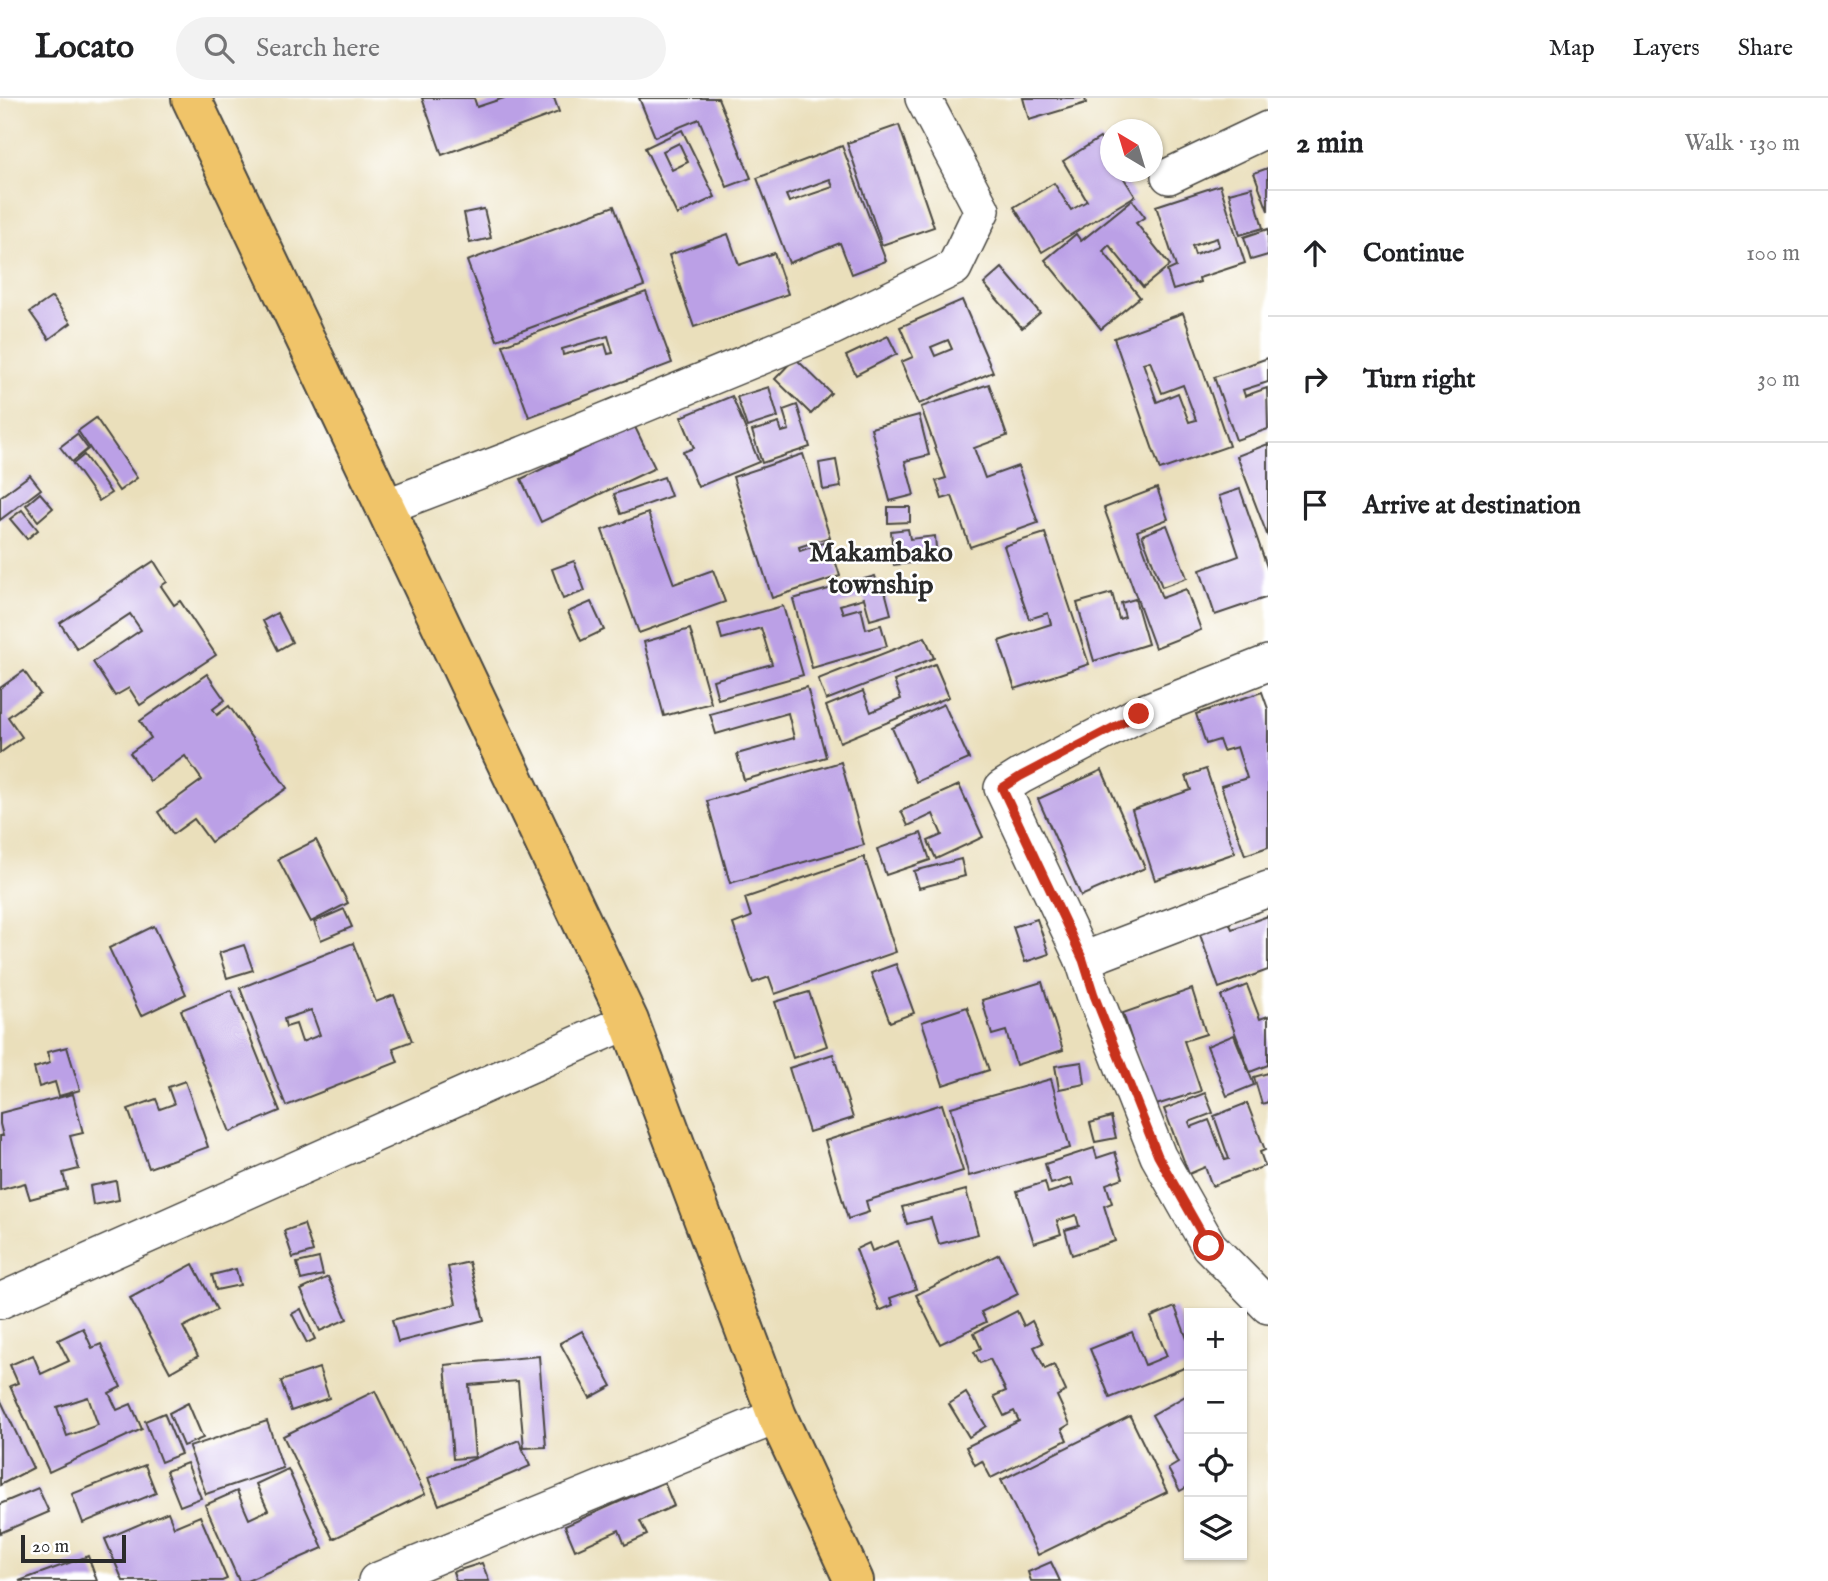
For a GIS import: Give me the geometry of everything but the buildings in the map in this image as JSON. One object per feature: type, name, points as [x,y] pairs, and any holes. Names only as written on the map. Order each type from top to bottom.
[{"type":"highway","points":[[191,98],[629,1021],[777,1416],[854,1581]]},
{"type":"street","points":[[385,507],[524,454],[833,327],[954,268],[982,210],[923,98]]},
{"type":"street","points":[[1169,176],[1268,129]]},
{"type":"street","points":[[1268,663],[1139,714],[1002,788],[1083,960],[1094,995],[1158,1156],[1209,1246],[1268,1306]]},
{"type":"street","points":[[1083,960],[1268,889]]},
{"type":"street","points":[[0,1301],[629,1021]]},
{"type":"street","points":[[376,1581],[777,1416]]},
{"type":"district","name":"Makambako township","points":[[881,567]]},
{"type":"route","points":[[1139,714],[1002,788],[1083,960],[1094,995],[1158,1156],[1209,1246]]}]
